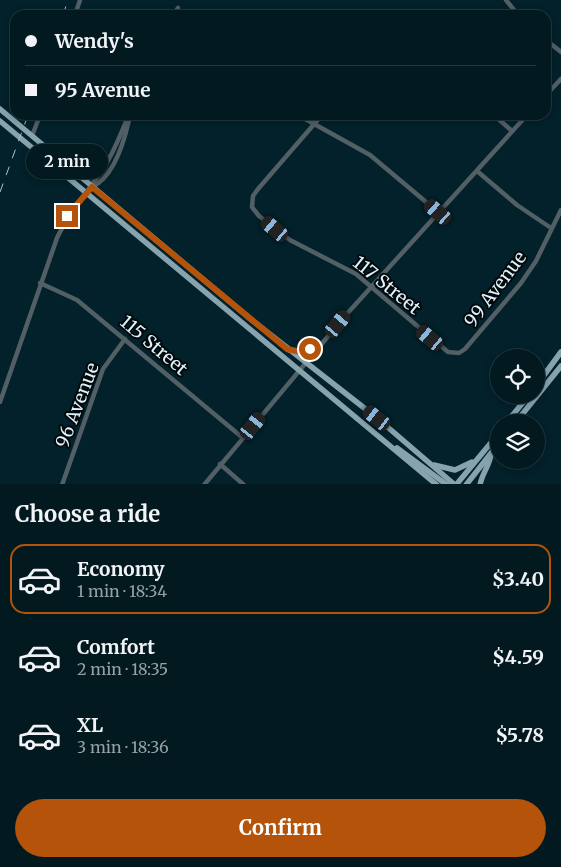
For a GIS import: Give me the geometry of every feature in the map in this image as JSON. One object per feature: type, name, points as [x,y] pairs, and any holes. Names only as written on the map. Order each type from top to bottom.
[{"type":"main road","points":[[0,109],[10,117]]},
{"type":"main road","points":[[13,120],[304,363],[377,418],[456,484],[490,444]]},
{"type":"main road","points":[[0,121],[437,484]]},
{"type":"main road","points":[[287,349],[301,352],[320,346]]},
{"type":"main road","points":[[545,374],[561,352]]},
{"type":"main road","points":[[522,414],[561,366]]},
{"type":"main road","points":[[514,414],[522,404]]},
{"type":"main road","points":[[388,444],[402,450],[448,484]]},
{"type":"main road","points":[[432,465],[449,470],[462,468],[483,453]]},
{"type":"main road","points":[[466,484],[490,453]]},
{"type":"main road","points":[[480,484],[490,455]]},
{"type":"main road","points":[[423,472],[430,484]]},
{"type":"street","points":[[506,0],[514,10]]},
{"type":"street","points":[[551,44],[561,52]]},
{"type":"street","points":[[551,90],[561,79]]},
{"type":"street","points":[[32,136],[38,120]]},
{"type":"street","points":[[0,402],[57,238],[67,216],[92,187],[109,160],[128,120]]},
{"type":"street","points":[[307,120],[370,155],[438,212]]},
{"type":"street","points":[[314,124],[318,120]]},
{"type":"street","points":[[500,120],[512,131]]},
{"type":"street","points":[[204,484],[304,363],[438,212],[523,120]]},
{"type":"street","name":"117 Street","points":[[314,124],[258,189],[251,203],[259,216],[290,240],[344,266],[441,348],[452,354],[459,353]]},
{"type":"street","points":[[476,171],[517,205],[551,228]]},
{"type":"street","name":"99 Avenue","points":[[459,353],[472,342],[521,283],[536,261],[561,210]]},
{"type":"street","name":"115 Street","points":[[40,283],[77,300],[243,438]]},
{"type":"street","name":"96 Avenue","points":[[62,484],[103,369],[125,339]]},
{"type":"street","points":[[220,464],[244,484]]},
{"type":"railway","points":[[65,10],[68,0]]},
{"type":"railway","points":[[0,192],[26,120]]},
{"type":"route","points":[[67,216],[92,187],[287,349],[301,352],[310,349]]}]
